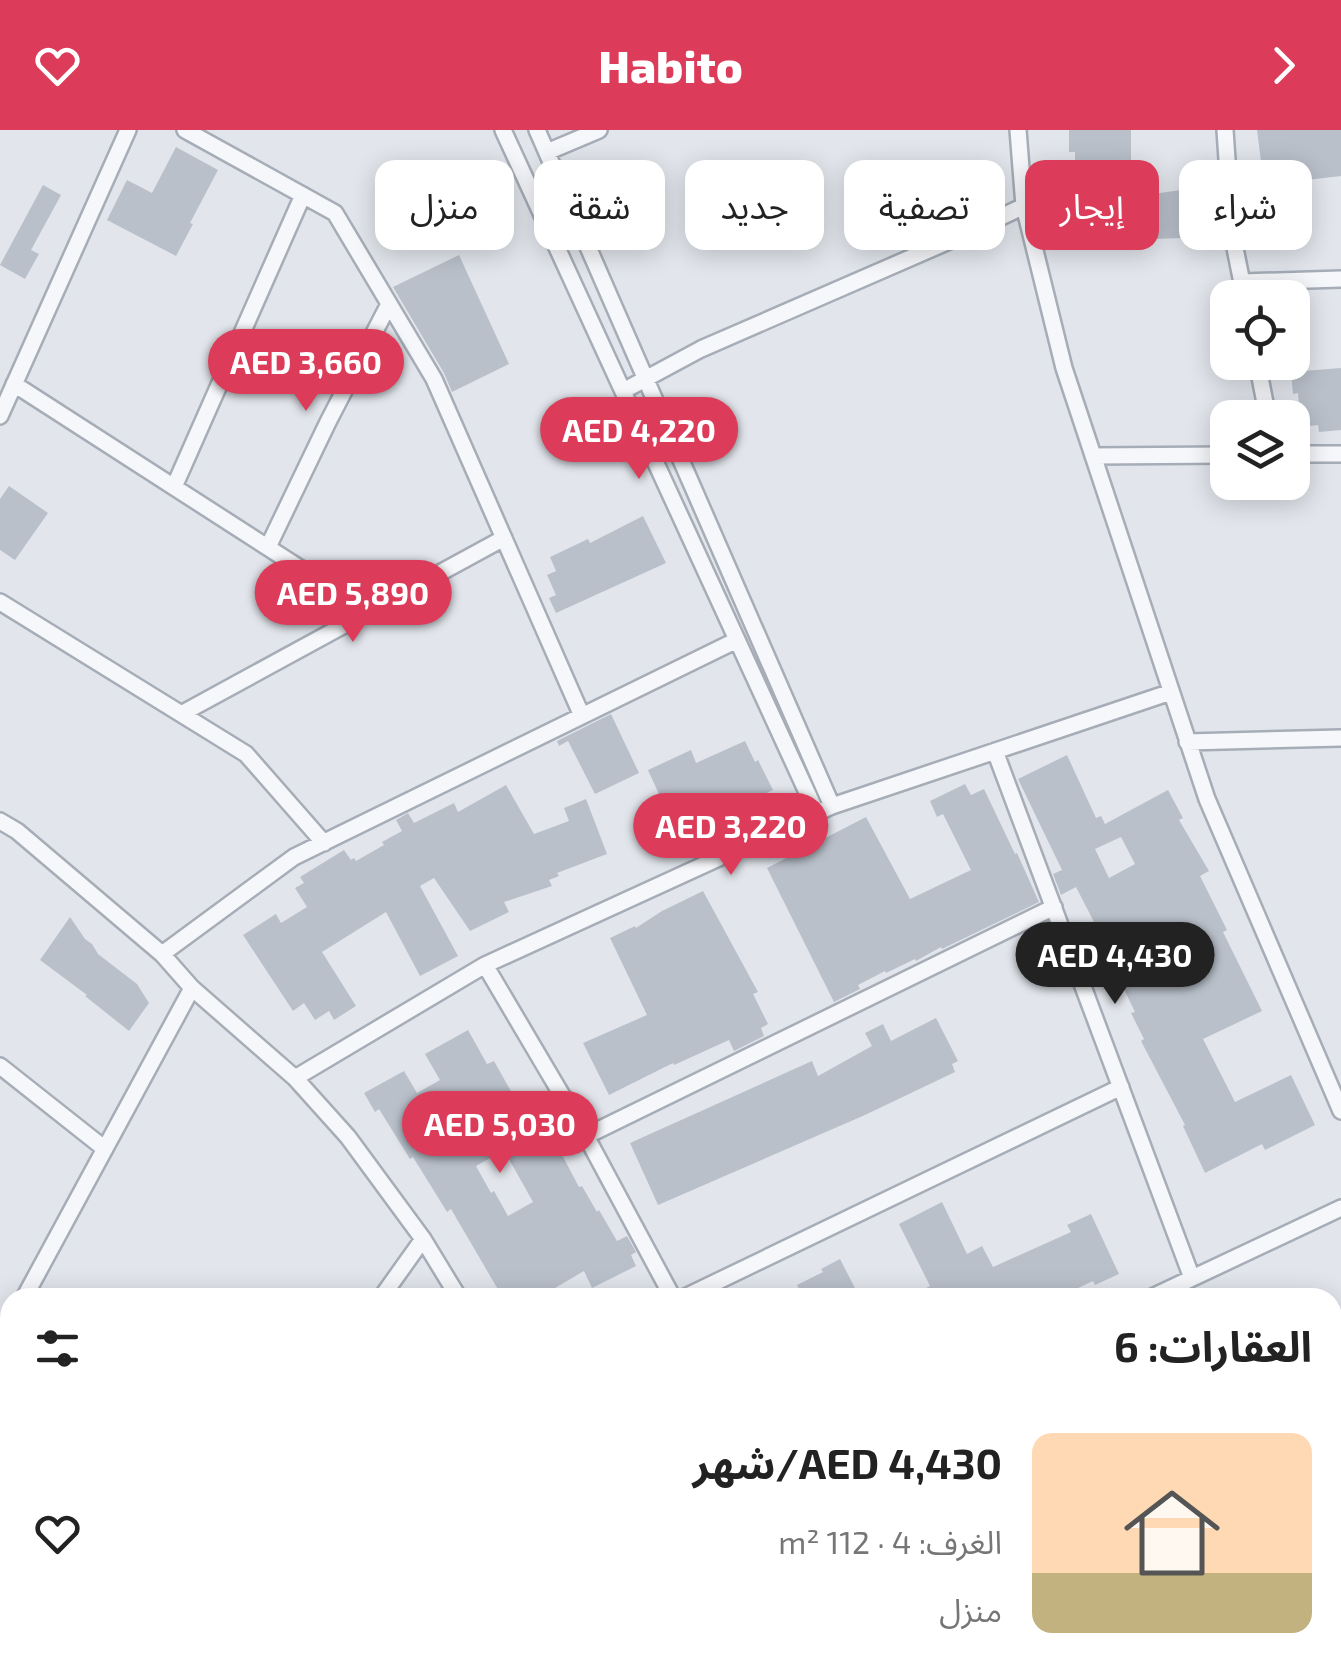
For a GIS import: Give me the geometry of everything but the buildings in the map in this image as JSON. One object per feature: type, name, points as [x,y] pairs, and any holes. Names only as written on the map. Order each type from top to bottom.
[{"type":"street","points":[[0,416],[128,130]]},
{"type":"street","points":[[185,130],[335,213],[434,380],[582,716]]},
{"type":"street","points":[[503,130],[737,640],[824,811]]},
{"type":"street","points":[[537,130],[646,379],[824,811]]},
{"type":"street","points":[[546,152],[600,130]]},
{"type":"street","points":[[1018,130],[1024,206],[1064,368],[1207,800],[1341,1111]]},
{"type":"street","points":[[1225,130],[1232,233],[1241,280]]},
{"type":"street","points":[[174,487],[303,195]]},
{"type":"street","points":[[622,391],[701,349],[1024,206]]},
{"type":"street","points":[[1310,282],[1341,279]]},
{"type":"street","points":[[268,547],[388,304]]},
{"type":"street","points":[[14,384],[368,612]]},
{"type":"street","points":[[1310,454],[1341,454]]},
{"type":"street","points":[[1093,456],[1210,455]]},
{"type":"street","points":[[181,714],[504,538]]},
{"type":"street","points":[[0,602],[246,754],[324,842]]},
{"type":"street","points":[[162,954],[294,857],[737,640]]},
{"type":"street","points":[[295,1078],[485,965],[824,811],[1171,692]]},
{"type":"street","points":[[1188,742],[1341,738]]},
{"type":"street","points":[[995,751],[1192,1278]]},
{"type":"street","points":[[0,821],[18,831],[162,954],[192,988],[295,1078],[348,1137],[453,1288]]},
{"type":"street","points":[[586,1136],[1054,908]]},
{"type":"street","points":[[485,965],[586,1136],[669,1288]]},
{"type":"street","points":[[29,1288],[192,988]]},
{"type":"street","points":[[0,1066],[105,1149]]},
{"type":"street","points":[[704,1288],[1121,1087]]},
{"type":"street","points":[[1171,1288],[1341,1208]]},
{"type":"street","points":[[387,1288],[423,1240]]}]
